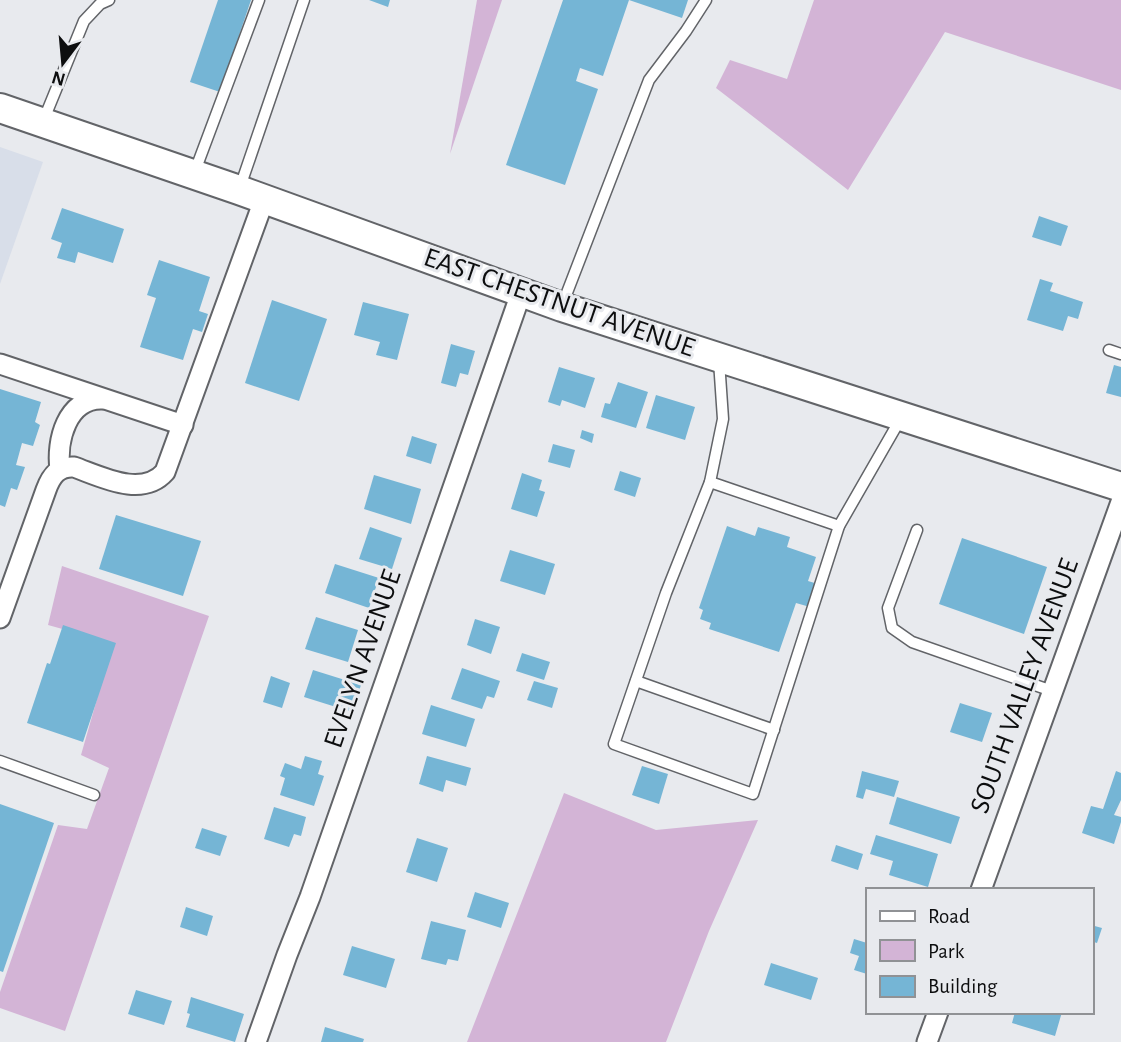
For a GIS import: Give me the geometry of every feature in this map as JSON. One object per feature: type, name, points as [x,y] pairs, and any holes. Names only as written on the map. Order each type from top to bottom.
[{"type":"street","name":"EAST CHESTNUT AVENUE","points":[[1,114],[42,123],[194,175],[562,307],[1121,487]]},
{"type":"street","points":[[0,618],[51,477],[60,469],[74,467],[136,486],[158,480],[165,472],[183,425],[251,195]]},
{"type":"street","name":"EVELYN AVENUE","points":[[256,1042],[286,955],[310,897],[521,293]]},
{"type":"street","points":[[0,365],[183,425]]},
{"type":"street","points":[[60,469],[59,453],[71,414],[86,401],[106,400]]},
{"type":"street","name":"SOUTH VALLEY AVENUE","points":[[982,888],[1121,502]]},
{"type":"street","points":[[928,1042],[937,1014]]},
{"type":"lane","points":[[194,175],[258,0]]},
{"type":"lane","points":[[251,195],[304,0]]},
{"type":"lane","points":[[562,307],[649,80],[706,0]]},
{"type":"lane","points":[[42,123],[84,21],[102,1]]},
{"type":"lane","points":[[1110,350],[1121,354]]},
{"type":"lane","points":[[718,357],[723,419],[710,482],[666,593],[614,744],[753,794],[839,526],[902,417]]},
{"type":"lane","points":[[710,482],[839,526]]},
{"type":"lane","points":[[917,530],[888,608],[892,628],[912,642],[1052,691]]},
{"type":"lane","points":[[636,681],[774,730]]},
{"type":"lane","points":[[0,761],[94,795]]},
{"type":"shaded area","points":[[0,147],[43,162],[0,284]]},
{"type":"green space","points":[[477,0],[502,0],[450,154]]},
{"type":"green space","points":[[814,0],[1121,0],[1121,90],[945,32],[848,190],[716,88],[730,60],[787,79]]},
{"type":"green space","points":[[62,566],[209,616],[65,1031],[0,1008],[0,992],[58,825],[87,829],[109,768],[81,755],[113,643],[48,625]]},
{"type":"green space","points":[[564,793],[656,830],[758,820],[709,931],[666,1042],[467,1042]]},
{"type":"building","points":[[218,0],[251,0],[220,92],[190,82]]},
{"type":"building","points":[[369,0],[390,0],[388,7]]},
{"type":"building","points":[[563,0],[629,0],[603,76],[580,68],[576,81],[598,89],[565,185],[506,165]]},
{"type":"building","points":[[629,0],[688,0],[682,18]]},
{"type":"building","points":[[62,208],[124,229],[113,263],[78,252],[75,263],[57,258],[62,243],[51,239]]},
{"type":"building","points":[[1039,216],[1068,226],[1061,246],[1032,237]]},
{"type":"building","points":[[159,260],[210,277],[199,311],[208,314],[202,332],[193,329],[183,360],[140,347],[156,298],[147,295]]},
{"type":"building","points":[[1040,279],[1053,283],[1050,291],[1083,302],[1078,319],[1068,316],[1063,331],[1027,320]]},
{"type":"building","points":[[272,300],[327,319],[299,401],[245,383]]},
{"type":"building","points":[[363,302],[409,314],[397,360],[376,355],[380,342],[354,335]]},
{"type":"building","points":[[451,344],[475,351],[468,375],[460,373],[456,387],[441,383]]},
{"type":"building","points":[[1114,365],[1121,367],[1121,397],[1106,393]]},
{"type":"building","points":[[559,367],[595,378],[585,408],[562,400],[560,406],[548,402]]},
{"type":"building","points":[[618,382],[648,392],[636,428],[601,417],[605,403],[610,404]]},
{"type":"building","points":[[0,389],[41,402],[35,422],[40,425],[33,446],[22,443],[16,465],[25,467],[17,490],[11,488],[5,507],[0,505]]},
{"type":"building","points":[[656,395],[695,407],[685,440],[646,428]]},
{"type":"building","points":[[582,430],[594,434],[592,443],[580,438]]},
{"type":"building","points":[[412,436],[437,444],[431,464],[406,456]]},
{"type":"building","points":[[553,444],[575,450],[570,468],[548,462]]},
{"type":"building","points":[[620,471],[641,478],[635,497],[614,490]]},
{"type":"building","points":[[522,473],[542,480],[539,490],[545,492],[537,517],[511,509]]},
{"type":"building","points":[[374,475],[421,489],[411,524],[364,509]]},
{"type":"building","points":[[116,515],[201,541],[183,596],[99,569]]},
{"type":"building","points":[[727,526],[755,536],[758,527],[790,537],[787,547],[816,557],[808,581],[818,584],[810,607],[796,603],[779,652],[709,629],[711,623],[700,619],[703,610],[699,608]]},
{"type":"building","points":[[370,527],[402,538],[392,569],[359,559]]},
{"type":"building","points":[[962,538],[1047,567],[1024,634],[939,604]]},
{"type":"building","points":[[510,550],[555,564],[545,595],[500,581]]},
{"type":"building","points":[[335,564],[379,578],[369,608],[325,593]]},
{"type":"building","points":[[316,617],[358,630],[348,662],[305,649]]},
{"type":"building","points":[[475,619],[500,627],[491,654],[467,645]]},
{"type":"building","points":[[63,625],[116,643],[83,742],[27,723]]},
{"type":"building","points":[[522,653],[550,662],[544,680],[516,671]]},
{"type":"building","points":[[462,668],[500,681],[494,698],[487,696],[482,709],[451,699]]},
{"type":"building","points":[[313,670],[361,685],[352,712],[304,697]]},
{"type":"building","points":[[271,676],[290,683],[282,708],[263,702]]},
{"type":"building","points":[[534,681],[558,688],[552,708],[527,700]]},
{"type":"building","points":[[960,703],[992,713],[982,742],[950,732]]},
{"type":"building","points":[[431,705],[475,719],[466,747],[422,734]]},
{"type":"building","points":[[305,756],[322,761],[318,774],[324,776],[314,806],[280,795],[285,778],[280,776],[285,763],[301,769]]},
{"type":"building","points":[[427,756],[471,768],[466,786],[446,780],[443,792],[419,784]]},
{"type":"building","points":[[642,766],[668,774],[659,804],[632,795]]},
{"type":"building","points":[[862,771],[899,781],[894,797],[866,789],[863,799],[856,797]]},
{"type":"building","points":[[1116,771],[1121,773],[1121,800],[1114,815],[1121,817],[1121,822],[1114,844],[1082,833],[1091,806],[1103,809]]},
{"type":"building","points":[[897,797],[960,817],[951,844],[889,824]]},
{"type":"building","points":[[0,804],[54,823],[3,972],[0,971]]},
{"type":"building","points":[[274,807],[306,817],[301,836],[294,834],[289,847],[264,839]]},
{"type":"building","points":[[202,828],[227,836],[220,856],[195,848]]},
{"type":"building","points":[[876,835],[938,854],[928,887],[889,875],[893,861],[870,854]]},
{"type":"building","points":[[417,838],[448,848],[437,882],[406,872]]},
{"type":"building","points":[[836,845],[863,854],[858,870],[831,861]]},
{"type":"building","points":[[475,892],[509,903],[501,928],[467,917]]},
{"type":"building","points":[[186,907],[213,916],[207,936],[180,927]]},
{"type":"building","points":[[431,921],[466,930],[458,961],[448,959],[446,965],[421,959]]},
{"type":"building","points":[[1093,926],[1102,928],[1097,943],[1093,942]]},
{"type":"building","points":[[854,939],[866,943],[866,974],[854,970],[859,956],[850,953]]},
{"type":"building","points":[[352,946],[395,959],[386,988],[343,975]]},
{"type":"building","points":[[771,963],[818,978],[811,1000],[764,985]]},
{"type":"building","points":[[136,990],[172,1001],[164,1025],[128,1014]]},
{"type":"building","points":[[191,997],[244,1014],[235,1042],[186,1027]]},
{"type":"building","points":[[1014,1014],[1061,1014],[1055,1036],[1012,1023]]},
{"type":"building","points":[[325,1027],[364,1039],[363,1042],[321,1042]]}]
